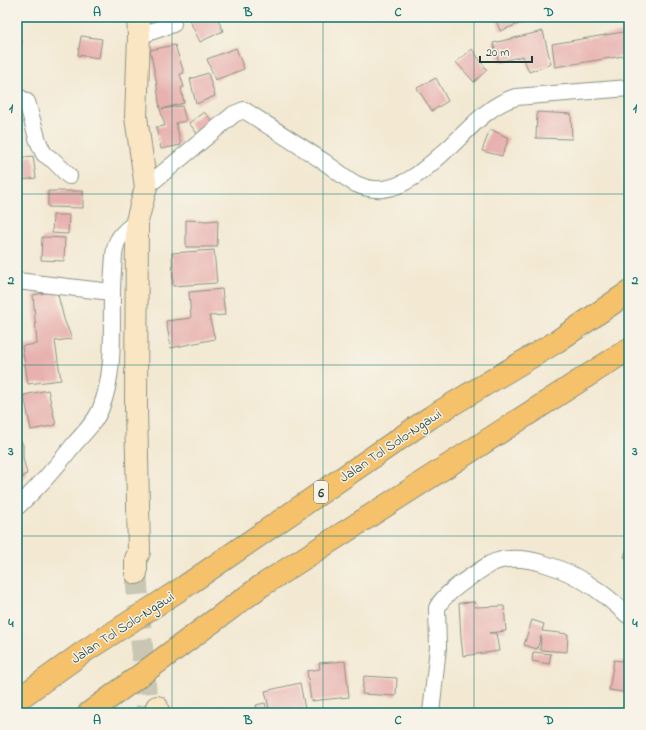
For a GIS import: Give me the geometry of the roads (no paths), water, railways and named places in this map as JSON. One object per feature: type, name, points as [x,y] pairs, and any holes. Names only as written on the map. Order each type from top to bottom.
[{"type":"highway","name":"Jalan Tol Solo–Ngawi","points":[[17,700],[84,651],[184,587],[431,417],[556,342],[629,292]]},
{"type":"highway","points":[[89,713],[261,586],[629,349]]},
{"type":"street","points":[[141,566],[136,408],[137,221],[146,187],[136,117],[139,26],[173,24]]},
{"type":"street","points":[[146,187],[234,114],[242,110],[354,183],[368,189],[382,189],[398,186],[432,163],[488,111],[505,100],[516,97],[629,88]]},
{"type":"street","points":[[17,96],[27,102],[38,141],[44,154],[54,161],[69,176]]},
{"type":"street","points":[[17,507],[33,493],[53,471],[91,424],[101,409],[111,363],[111,292],[115,250],[118,239],[137,221]]},
{"type":"street","points":[[17,281],[111,292]]},
{"type":"street","points":[[431,713],[438,647],[439,603],[446,595],[496,561],[514,558],[541,563],[575,575],[596,589],[629,616]]},
{"type":"tunnel","points":[[136,573],[147,708]]}]
